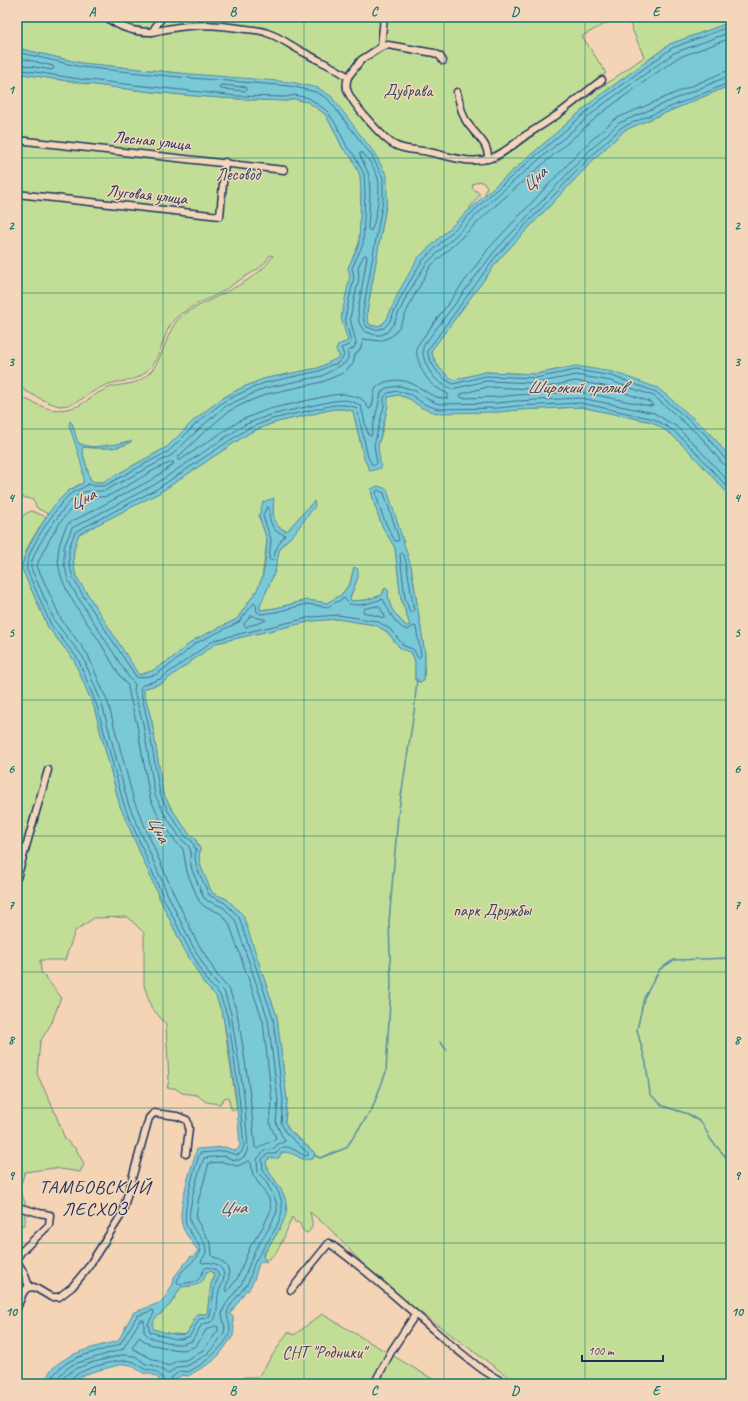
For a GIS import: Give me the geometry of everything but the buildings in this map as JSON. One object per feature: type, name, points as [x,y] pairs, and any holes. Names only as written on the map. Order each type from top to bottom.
[{"type":"street","points":[[106,17],[116,24],[137,32],[152,32],[181,26],[197,25],[220,25],[267,32],[283,40],[293,48],[339,70],[348,77]]},
{"type":"street","points":[[152,32],[162,17]]},
{"type":"street","points":[[381,47],[384,17]]},
{"type":"street","points":[[443,61],[440,56],[434,53],[388,45],[381,47],[361,60],[348,77],[347,89],[354,102],[378,131],[392,144],[398,147],[426,151],[462,160],[477,161],[488,159],[515,145],[602,80]]},
{"type":"street","points":[[458,92],[461,110],[466,120],[485,145],[488,159]]},
{"type":"street","name":"Лесная улица","points":[[17,140],[225,162],[284,170]]},
{"type":"street","name":"Луговая улица","points":[[17,194],[220,216],[225,162]]},
{"type":"street","points":[[17,878],[48,770]]},
{"type":"street","points":[[17,1308],[23,1292],[30,1287],[38,1288],[51,1297],[59,1297],[72,1287],[87,1269],[122,1214],[149,1118],[154,1113],[177,1116],[187,1120],[189,1128],[186,1154]]},
{"type":"street","points":[[18,1207],[50,1215],[49,1225],[22,1251],[17,1258],[17,1261],[30,1287]]},
{"type":"street","points":[[291,1290],[329,1243],[350,1257],[415,1315],[476,1365],[506,1384]]},
{"type":"street","points":[[374,1384],[392,1350],[415,1315]]},
{"type":"green space","name":"Дубрава","points":[[17,17],[618,17],[582,36],[606,73],[537,127],[493,155],[495,163],[644,57],[627,17],[731,17],[731,22],[670,44],[595,99],[486,194],[485,192],[487,187],[485,184],[480,181],[473,184],[472,188],[479,193],[479,196],[470,207],[470,210],[418,258],[387,319],[381,325],[374,326],[369,324],[367,312],[387,200],[331,96],[179,73],[81,63],[17,48]]},
{"type":"green space","name":"Лесовод","points":[[17,73],[152,92],[253,100],[287,101],[294,99],[308,102],[325,114],[343,149],[351,157],[360,175],[361,193],[359,244],[348,268],[358,332],[337,352],[340,357],[318,368],[263,379],[239,389],[221,399],[193,421],[167,447],[103,482],[94,482],[90,479],[82,450],[83,447],[99,448],[115,447],[125,445],[128,441],[110,446],[89,447],[79,443],[76,440],[83,470],[83,483],[72,488],[59,500],[48,514],[37,508],[33,500],[20,496],[17,485],[17,394],[38,405],[57,410],[73,408],[106,389],[130,384],[140,380],[152,370],[156,364],[173,326],[183,315],[245,282],[266,266],[273,256],[270,255],[265,263],[255,271],[218,294],[190,308],[176,318],[168,329],[158,356],[147,371],[139,377],[106,385],[73,404],[60,406],[20,388],[17,385]]},
{"type":"green space","points":[[731,85],[731,459],[708,431],[576,366],[536,374],[485,372],[454,380],[442,371],[431,351],[500,258],[596,157],[625,130]]},
{"type":"green space","name":"парк Дружбы","points":[[398,395],[410,399],[422,408],[498,412],[581,407],[652,422],[671,434],[689,451],[731,497],[731,1384],[519,1384],[382,1284],[330,1229],[310,1212],[312,1226],[310,1231],[307,1233],[304,1231],[301,1228],[300,1223],[295,1222],[292,1217],[282,1242],[274,1254],[265,1260],[263,1257],[281,1226],[286,1206],[282,1191],[270,1173],[266,1162],[269,1158],[286,1151],[295,1154],[302,1159],[315,1153],[289,1130],[285,1122],[287,1101],[277,1017],[261,970],[227,899],[212,894],[201,867],[199,859],[200,849],[195,838],[189,834],[171,808],[163,793],[152,722],[143,689],[162,683],[216,643],[312,621],[337,619],[376,625],[387,632],[401,649],[411,652],[415,661],[415,680],[420,682],[424,681],[425,654],[411,566],[371,489],[382,526],[395,548],[401,599],[410,625],[407,626],[404,624],[392,609],[389,601],[388,590],[384,589],[382,595],[366,600],[351,601],[350,598],[358,577],[354,567],[350,583],[341,595],[327,603],[307,600],[276,608],[260,610],[260,606],[275,571],[279,551],[283,544],[293,535],[313,502],[287,531],[275,522],[273,498],[259,516],[267,540],[262,578],[257,590],[237,619],[194,640],[171,659],[152,671],[138,675],[76,576],[73,560],[74,550],[79,534],[159,493],[249,433],[273,423],[334,409],[353,411],[364,458],[370,471],[384,425],[388,397]]},
{"type":"green space","points":[[32,511],[46,517],[26,550],[23,571],[48,627],[74,660],[94,707],[120,806],[160,899],[183,947],[205,985],[216,996],[223,1016],[237,1109],[231,1109],[228,1097],[224,1098],[220,1104],[206,1102],[197,1095],[182,1093],[175,1088],[167,1088],[169,1081],[166,1024],[151,1007],[144,985],[144,933],[128,917],[94,918],[75,931],[65,960],[40,960],[41,972],[61,997],[52,1022],[40,1042],[37,1074],[54,1110],[65,1139],[76,1149],[84,1164],[80,1172],[54,1168],[25,1172],[19,1189],[25,1202],[25,1225],[17,1226],[17,528],[22,517]]},
{"type":"green space","points":[[210,1271],[215,1275],[211,1284],[207,1314],[197,1314],[187,1334],[174,1334],[152,1329],[154,1319],[168,1307],[181,1287],[191,1286],[206,1272]]},
{"type":"green space","name":"СНТ \"Родники\"","points":[[322,1314],[441,1384],[234,1384],[236,1380],[246,1377],[258,1377],[288,1332],[294,1335]]},
{"type":"water","name":"Цна","points":[[731,22],[731,85],[625,130],[596,157],[500,258],[431,351],[440,368],[454,380],[485,372],[536,374],[576,366],[613,372],[658,388],[708,431],[731,459],[731,497],[689,451],[671,434],[652,422],[581,407],[498,412],[437,413],[422,408],[410,399],[398,395],[388,397],[388,406],[378,446],[381,468],[370,471],[364,458],[353,411],[334,409],[273,423],[249,433],[159,493],[79,534],[73,555],[76,576],[139,675],[152,671],[171,659],[194,640],[237,619],[257,590],[262,578],[265,565],[267,540],[259,516],[263,502],[274,498],[273,514],[275,522],[282,529],[287,531],[314,501],[315,506],[293,535],[283,544],[279,551],[275,571],[260,606],[260,610],[276,608],[307,600],[327,603],[341,595],[350,584],[354,567],[358,569],[358,577],[350,597],[351,601],[366,600],[382,595],[385,588],[388,590],[390,605],[394,612],[404,624],[407,626],[410,625],[401,599],[395,548],[382,526],[371,489],[378,486],[387,489],[411,566],[425,654],[424,680],[420,682],[415,680],[415,661],[411,652],[401,649],[387,632],[376,625],[337,619],[312,621],[216,643],[162,683],[143,689],[152,722],[163,793],[171,808],[189,834],[195,838],[200,849],[199,859],[201,867],[212,893],[227,899],[243,915],[277,1017],[287,1101],[285,1122],[289,1130],[315,1153],[313,1159],[309,1160],[285,1152],[281,1153],[279,1158],[269,1158],[266,1162],[269,1171],[284,1195],[286,1214],[273,1240],[263,1254],[263,1257],[267,1263],[263,1261],[259,1263],[254,1280],[248,1291],[246,1290],[230,1314],[233,1317],[233,1336],[212,1362],[188,1376],[182,1375],[174,1380],[174,1384],[162,1384],[157,1377],[149,1373],[143,1373],[131,1365],[123,1364],[92,1372],[79,1377],[75,1381],[65,1384],[44,1384],[51,1370],[65,1359],[82,1351],[118,1341],[133,1313],[159,1303],[164,1299],[173,1284],[174,1277],[191,1256],[193,1257],[198,1251],[185,1231],[181,1217],[183,1198],[197,1149],[225,1147],[236,1151],[240,1146],[236,1096],[228,1043],[223,1016],[216,996],[205,985],[183,947],[160,899],[120,806],[94,707],[74,660],[48,627],[23,571],[22,565],[30,544],[56,503],[68,491],[83,483],[83,471],[69,425],[70,421],[79,444],[92,447],[132,441],[115,448],[83,447],[82,450],[90,479],[94,482],[103,482],[167,447],[193,421],[221,399],[239,389],[263,379],[318,368],[340,357],[336,350],[338,345],[348,341],[341,318],[350,276],[348,268],[359,244],[361,193],[360,175],[351,157],[343,149],[325,114],[308,102],[294,99],[287,101],[253,100],[152,92],[17,73],[17,48],[81,63],[291,82],[318,88],[331,96],[375,154],[387,176],[387,200],[367,312],[369,324],[372,326],[378,326],[382,325],[387,319],[399,291],[418,258],[486,194],[595,99],[670,44]],"holes":[[[206,1272],[213,1272],[215,1276],[211,1284],[207,1314],[197,1314],[187,1334],[174,1334],[153,1329],[153,1322],[156,1317],[168,1307],[181,1287],[201,1283]]]},
{"type":"waterway","points":[[314,1155],[320,1158],[346,1148],[372,1109],[386,1072],[391,985],[389,922],[398,816],[414,712],[417,679]]},
{"type":"waterway","points":[[731,958],[674,960],[660,969],[644,998],[637,1030],[646,1063],[650,1094],[663,1106],[688,1114],[702,1123],[711,1140],[731,1163]]},
{"type":"waterway","points":[[440,1042],[447,1050]]},
{"type":"district","name":"ТАМБОВСКИЙ ЛЕСХОЗ","points":[[95,1197]]},
{"type":"water label","name":"Широкий пролив","points":[[576,387]]}]
